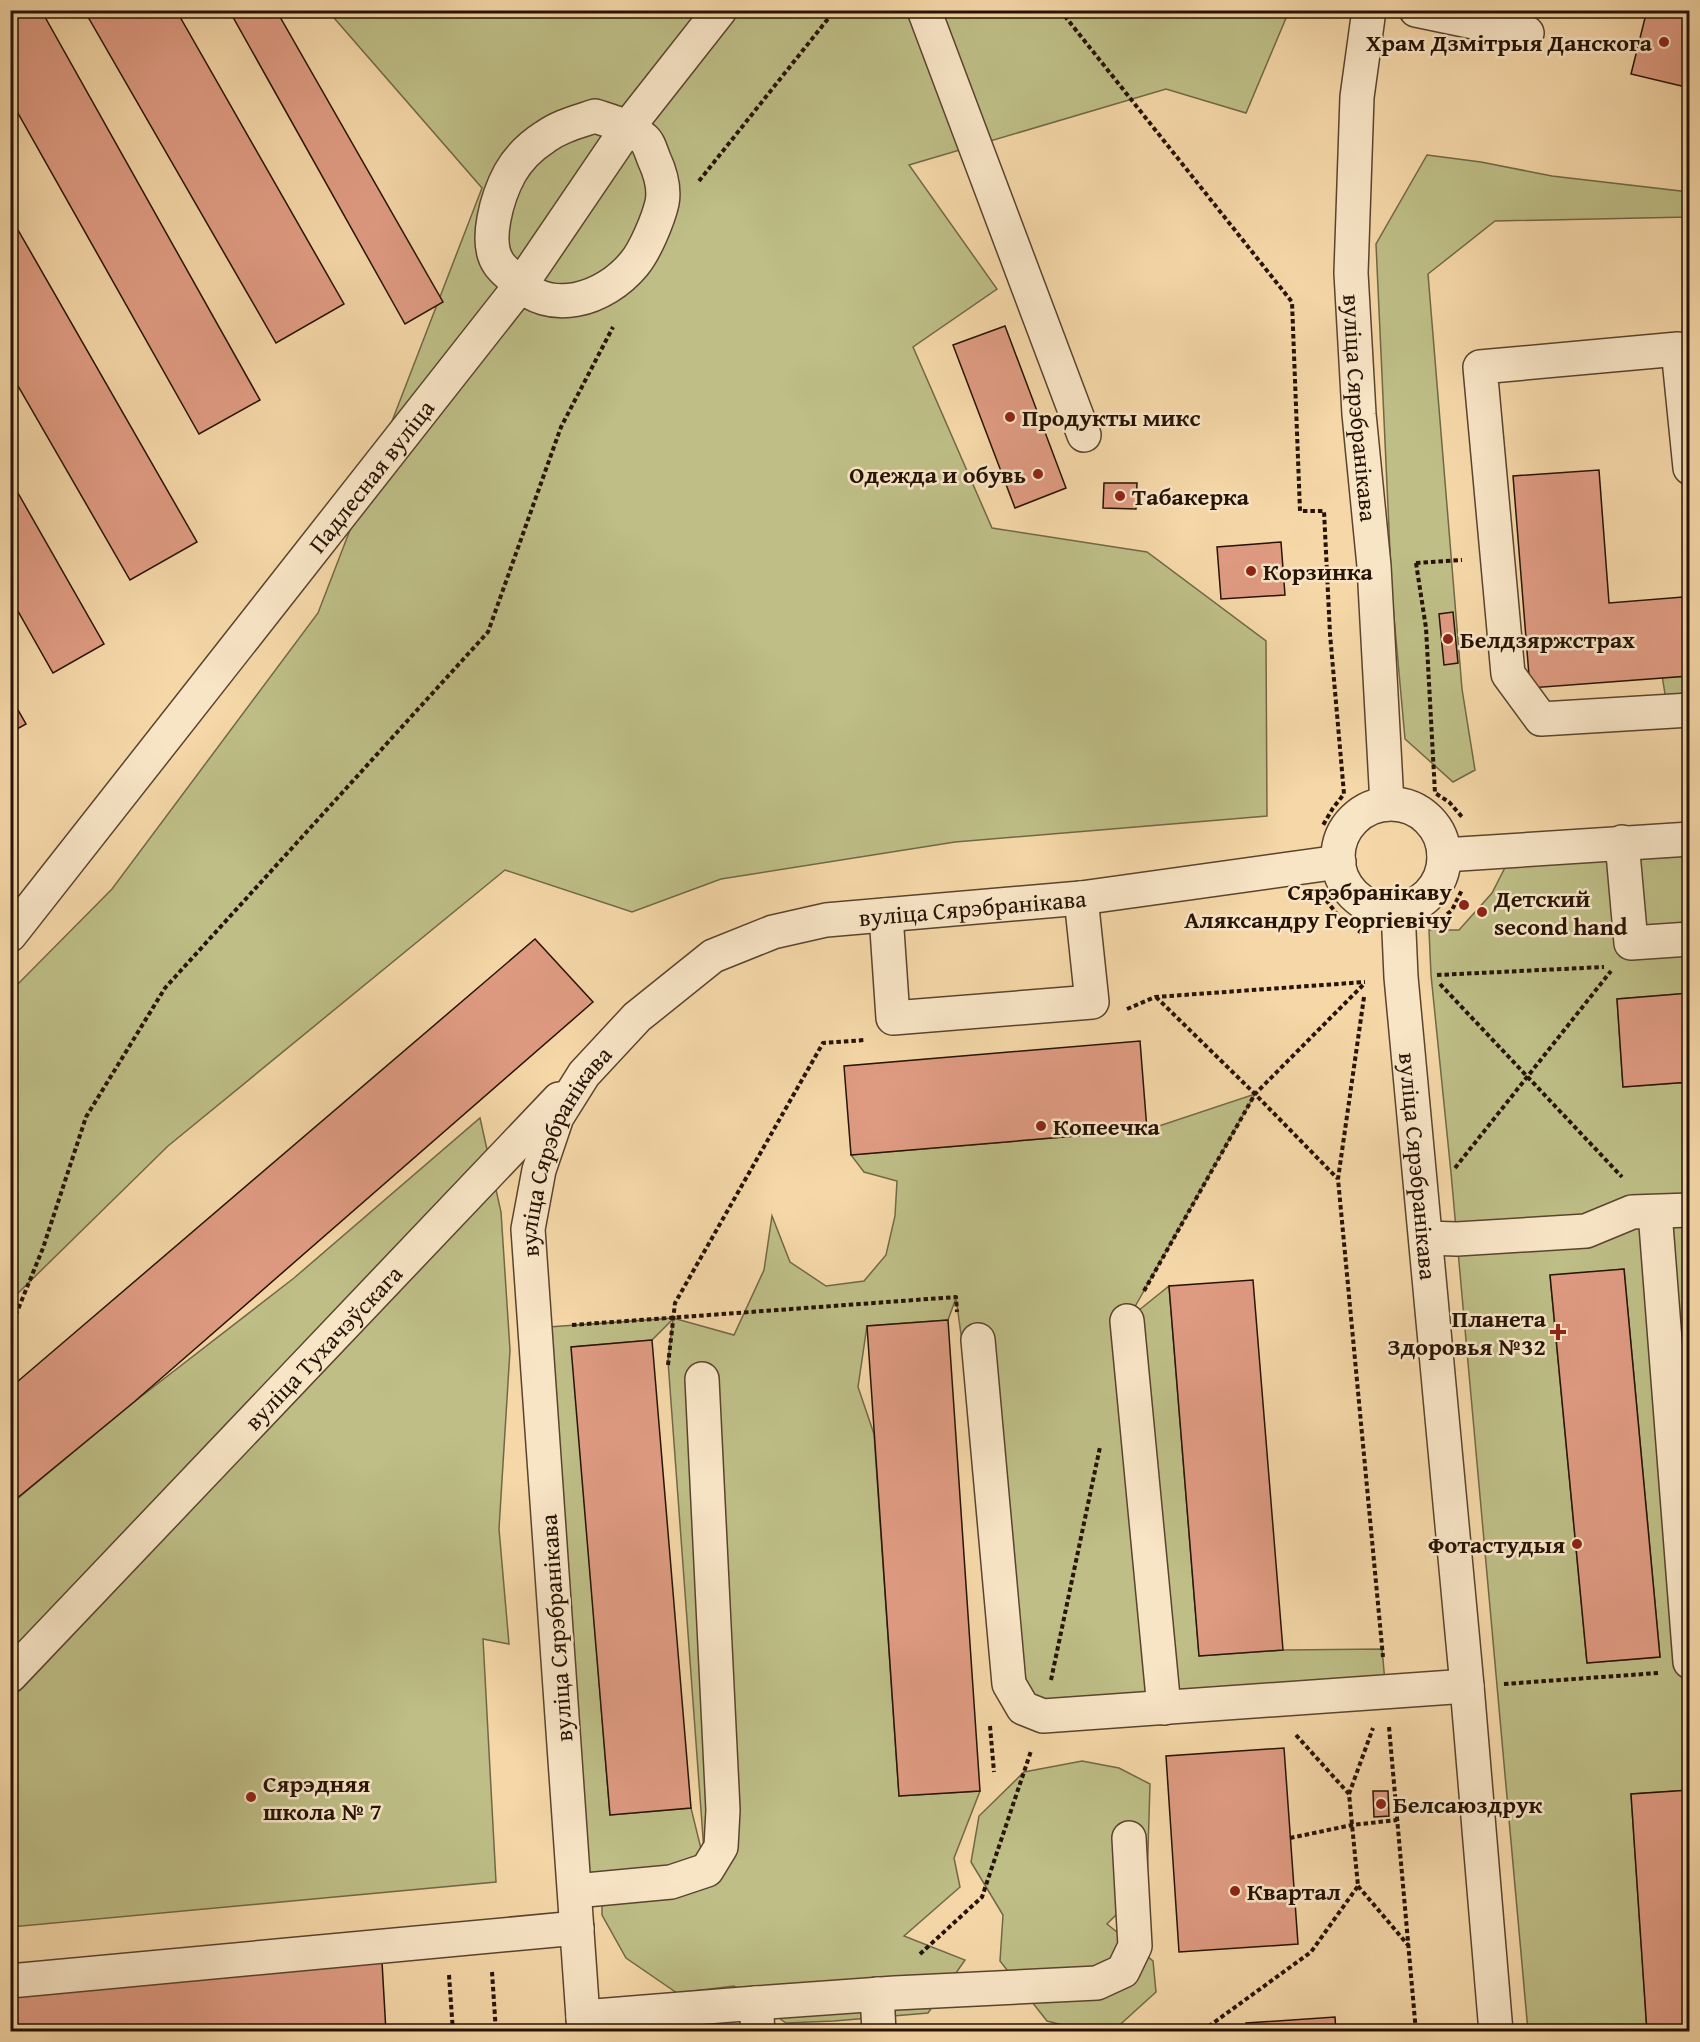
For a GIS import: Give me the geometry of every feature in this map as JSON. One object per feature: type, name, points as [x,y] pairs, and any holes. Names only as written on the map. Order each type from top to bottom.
[{"type":"street","name":"Падлесная вуліца","points":[[10,935],[520,286],[628,127],[720,10]]},
{"type":"street","points":[[924,10],[1084,435]]},
{"type":"street","name":"вуліца Сярэбранікава","points":[[1369,10],[1357,97],[1351,273],[1359,414],[1374,566],[1387,804]]},
{"type":"street","points":[[1416,10],[1527,33]]},
{"type":"street","points":[[595,117],[628,127],[646,140],[661,175],[663,201],[649,238],[635,264],[610,286],[575,301],[545,300],[528,293],[498,264],[493,249],[492,229],[502,191],[510,172],[527,152],[545,137],[568,124],[595,117]]},
{"type":"street","points":[[1689,468],[1678,348],[1480,367],[1508,674],[1541,718],[1689,710]]},
{"type":"street","points":[[1457,854],[1426,897],[1413,905],[1398,909],[1381,908],[1365,903],[1352,892],[1343,878],[1328,863],[1356,817],[1370,808],[1387,804],[1404,805],[1419,812],[1432,823],[1441,838],[1457,854],[1689,838]]},
{"type":"street","points":[[1622,842],[1631,944],[1689,939]]},
{"type":"street","name":"вуліца Сярэбранікава","points":[[584,2024],[528,1229],[539,1170],[557,1117],[584,1074],[637,1017],[713,956],[774,932],[826,920],[1081,898],[1328,863]]},
{"type":"street","points":[[886,915],[893,1018],[1092,1002],[1081,898]]},
{"type":"street","name":"вуліца Сярэбранікава","points":[[1398,909],[1401,976],[1467,1686],[1496,2031]]},
{"type":"street","name":"вуліца Тухачэўскага","points":[[10,1676],[637,1017]]},
{"type":"street","points":[[1426,1238],[1457,1239],[1586,1231],[1632,1212],[1689,1210]]},
{"type":"street","points":[[1655,1212],[1689,1661]]},
{"type":"street","points":[[1127,1321],[1164,1708]]},
{"type":"street","points":[[968,1330],[1009,1684],[1023,1708],[1043,1716],[1467,1686]]},
{"type":"street","points":[[575,1891],[671,1882],[707,1870],[721,1847],[723,1810],[702,1379]]},
{"type":"street","points":[[584,2024],[757,2017],[876,1994],[1097,1983],[1123,1971],[1135,1946],[1129,1839]]},
{"type":"street","points":[[10,1981],[577,1928]]},
{"type":"street","points":[[876,1994],[879,2031]]},
{"type":"path","points":[[698,182],[835,10]]},
{"type":"path","points":[[1060,10],[1292,303],[1300,511],[1324,511],[1330,634],[1344,794],[1316,838],[1328,863],[1320,887],[1327,903],[1340,918],[1362,931],[1363,941]]},
{"type":"path","points":[[10,1329],[43,1248],[86,1116],[165,988],[488,632],[561,427],[614,326]]},
{"type":"path","points":[[1429,930],[1452,910],[1460,896],[1457,854],[1463,817],[1449,802],[1435,793],[1426,628],[1416,563],[1498,557]]},
{"type":"path","points":[[1451,1173],[1527,1076],[1614,967],[1431,975],[1527,1076],[1655,1212]]},
{"type":"path","points":[[1365,972],[1366,982],[1338,1179],[1416,2031]]},
{"type":"path","points":[[1124,1011],[1155,997],[1366,982]]},
{"type":"path","points":[[1127,1321],[1255,1094],[1366,982]]},
{"type":"path","points":[[1155,997],[1338,1179]]},
{"type":"path","points":[[669,1373],[668,1362],[675,1303],[823,1043],[873,1039]]},
{"type":"path","points":[[535,1328],[956,1297],[968,1330]]},
{"type":"path","points":[[1467,1686],[1670,1672],[1689,1661]]},
{"type":"path","points":[[1386,1693],[1349,1794],[1358,1886],[1409,1945]]},
{"type":"path","points":[[1254,1702],[1295,1733],[1349,1794]]},
{"type":"path","points":[[990,1724],[994,1772]]},
{"type":"path","points":[[1290,1839],[1352,1825],[1397,1820]]},
{"type":"path","points":[[1204,2031],[1311,1952],[1358,1886]]},
{"type":"path","points":[[490,1935],[496,2031]]},
{"type":"path","points":[[447,1939],[453,2031]]},
{"type":"green space","points":[[328,11],[1289,11],[1246,113],[1166,89],[909,165],[997,289],[913,347],[992,528],[1147,552],[1266,641],[1267,816],[955,842],[721,879],[632,912],[505,870],[168,1146],[11,1300],[10,992],[112,889],[318,613],[482,188]]},
{"type":"green space","points":[[1427,155],[1481,162],[1552,176],[1689,192],[1689,217],[1495,221],[1428,274],[1462,689],[1475,770],[1453,782],[1405,739],[1392,595],[1376,244]]},
{"type":"green space","points":[[1689,592],[1689,698],[1666,700],[1661,669],[1674,603]]},
{"type":"green space","points":[[1689,839],[1689,993],[1617,999],[1623,1087],[1690,1082],[1690,1790],[1631,1794],[1647,2031],[1528,2031],[1451,1173],[1431,975],[1429,930],[1459,930],[1492,893],[1514,850]],"holes":[[[1624,1269],[1660,1657],[1587,1663],[1550,1276]]]},
{"type":"green space","points":[[1255,1094],[1128,1319],[1169,1286],[1199,1656],[1283,1650],[1382,1649],[1386,1693],[1043,1716],[1009,1684],[956,1298],[948,1320],[867,1326],[858,1387],[874,1434],[899,1796],[980,1791],[954,1858],[960,1887],[904,1936],[965,1960],[928,2013],[786,2023],[734,1986],[677,1993],[626,1958],[602,1915],[602,1889],[575,1900],[535,1328],[673,1318],[734,1335],[764,1270],[772,1216],[790,1262],[826,1286],[864,1281],[886,1255],[895,1216],[897,1181],[864,1172],[851,1155],[1147,1130]],"holes":[[[673,1319],[668,1361],[705,1865],[691,1808],[610,1815],[572,1347],[652,1340]]]},
{"type":"green space","points":[[480,1118],[501,1212],[510,1350],[499,1529],[509,1644],[483,1639],[496,1882],[11,1927],[11,1504],[134,1402],[294,1278]]},
{"type":"green space","points":[[1082,1761],[1119,1768],[1150,1784],[1147,1884],[1107,1924],[1153,1961],[1156,1992],[1113,2031],[1086,2031],[1047,2021],[1000,1961],[1003,1915],[971,1862],[979,1816],[1024,1772]]},
{"type":"building","points":[[10,10],[41,10],[260,400],[199,434],[10,99]]},
{"type":"building","points":[[84,10],[176,10],[344,304],[276,343]]},
{"type":"building","points":[[229,10],[276,10],[443,302],[405,324]]},
{"type":"building","name":"Храм Дзмітрыя Данскога","points":[[1647,10],[1690,10],[1690,88],[1631,74]]},
{"type":"building","points":[[10,216],[197,542],[130,580],[10,372]]},
{"type":"building","name":"Продукты микс","points":[[1005,326],[1066,488],[1015,508],[953,345]]},
{"type":"building","points":[[1599,470],[1609,603],[1683,597],[1689,676],[1530,688],[1513,476]]},
{"type":"building","points":[[10,479],[104,644],[53,673],[10,597]]},
{"type":"building","name":"Табакерка","points":[[1104,483],[1137,483],[1136,509],[1103,508]]},
{"type":"building","name":"Корзинка","points":[[1281,542],[1285,595],[1221,599],[1217,547]]},
{"type":"building","name":"Белдзяржстрах","points":[[1453,612],[1458,663],[1444,665],[1439,614]]},
{"type":"building","points":[[10,696],[26,724],[10,733]]},
{"type":"building","points":[[535,939],[593,1002],[134,1402],[10,1504],[10,1388]]},
{"type":"building","points":[[1690,993],[1690,1082],[1623,1087],[1617,999]]},
{"type":"building","points":[[1140,1041],[1147,1130],[851,1155],[844,1066]]},
{"type":"building","points":[[1624,1269],[1660,1657],[1587,1663],[1550,1275]]},
{"type":"building","points":[[1253,1280],[1283,1650],[1199,1656],[1169,1286]]},
{"type":"building","points":[[948,1320],[980,1791],[899,1796],[867,1326]]},
{"type":"building","points":[[652,1340],[691,1808],[610,1815],[571,1347]]},
{"type":"building","name":"Квартал","points":[[1284,1748],[1298,1944],[1179,1952],[1166,1756]]},
{"type":"building","points":[[1690,1790],[1690,2032],[1647,2032],[1631,1794]]},
{"type":"building","name":"Белсаюздрук","points":[[1373,1791],[1388,1791],[1389,1816],[1374,1817]]},
{"type":"building","points":[[382,1962],[386,2032],[10,2032],[10,1997]]},
{"type":"building","points":[[1335,2017],[1336,2032],[1247,2032],[1246,2023]]},
{"type":"place","name":"Храм Дзмітрыя Данскога","points":[[1664,42]]},
{"type":"place","name":"Продукты микс","points":[[1010,417]]},
{"type":"place","name":"Одежда и обувь","points":[[1038,474]]},
{"type":"place","name":"Табакерка","points":[[1120,496]]},
{"type":"place","name":"Корзинка","points":[[1251,571]]},
{"type":"place","name":"Белдзяржстрах","points":[[1448,639]]},
{"type":"place","name":"Сярэбранікаву Аляксандру Георгіевічу","points":[[1464,905]]},
{"type":"place","name":"Детский second hand","points":[[1482,912]]},
{"type":"place","name":"Копеечка","points":[[1041,1126]]},
{"type":"place","name":"Планета Здоровья №32","points":[[1558,1332]]},
{"type":"place","name":"Фотастудыя","points":[[1577,1544]]},
{"type":"place","name":"Сярэдняя школа № 7","points":[[251,1797]]},
{"type":"place","name":"Белсаюздрук","points":[[1381,1804]]},
{"type":"place","name":"Квартал","points":[[1235,1891]]}]
